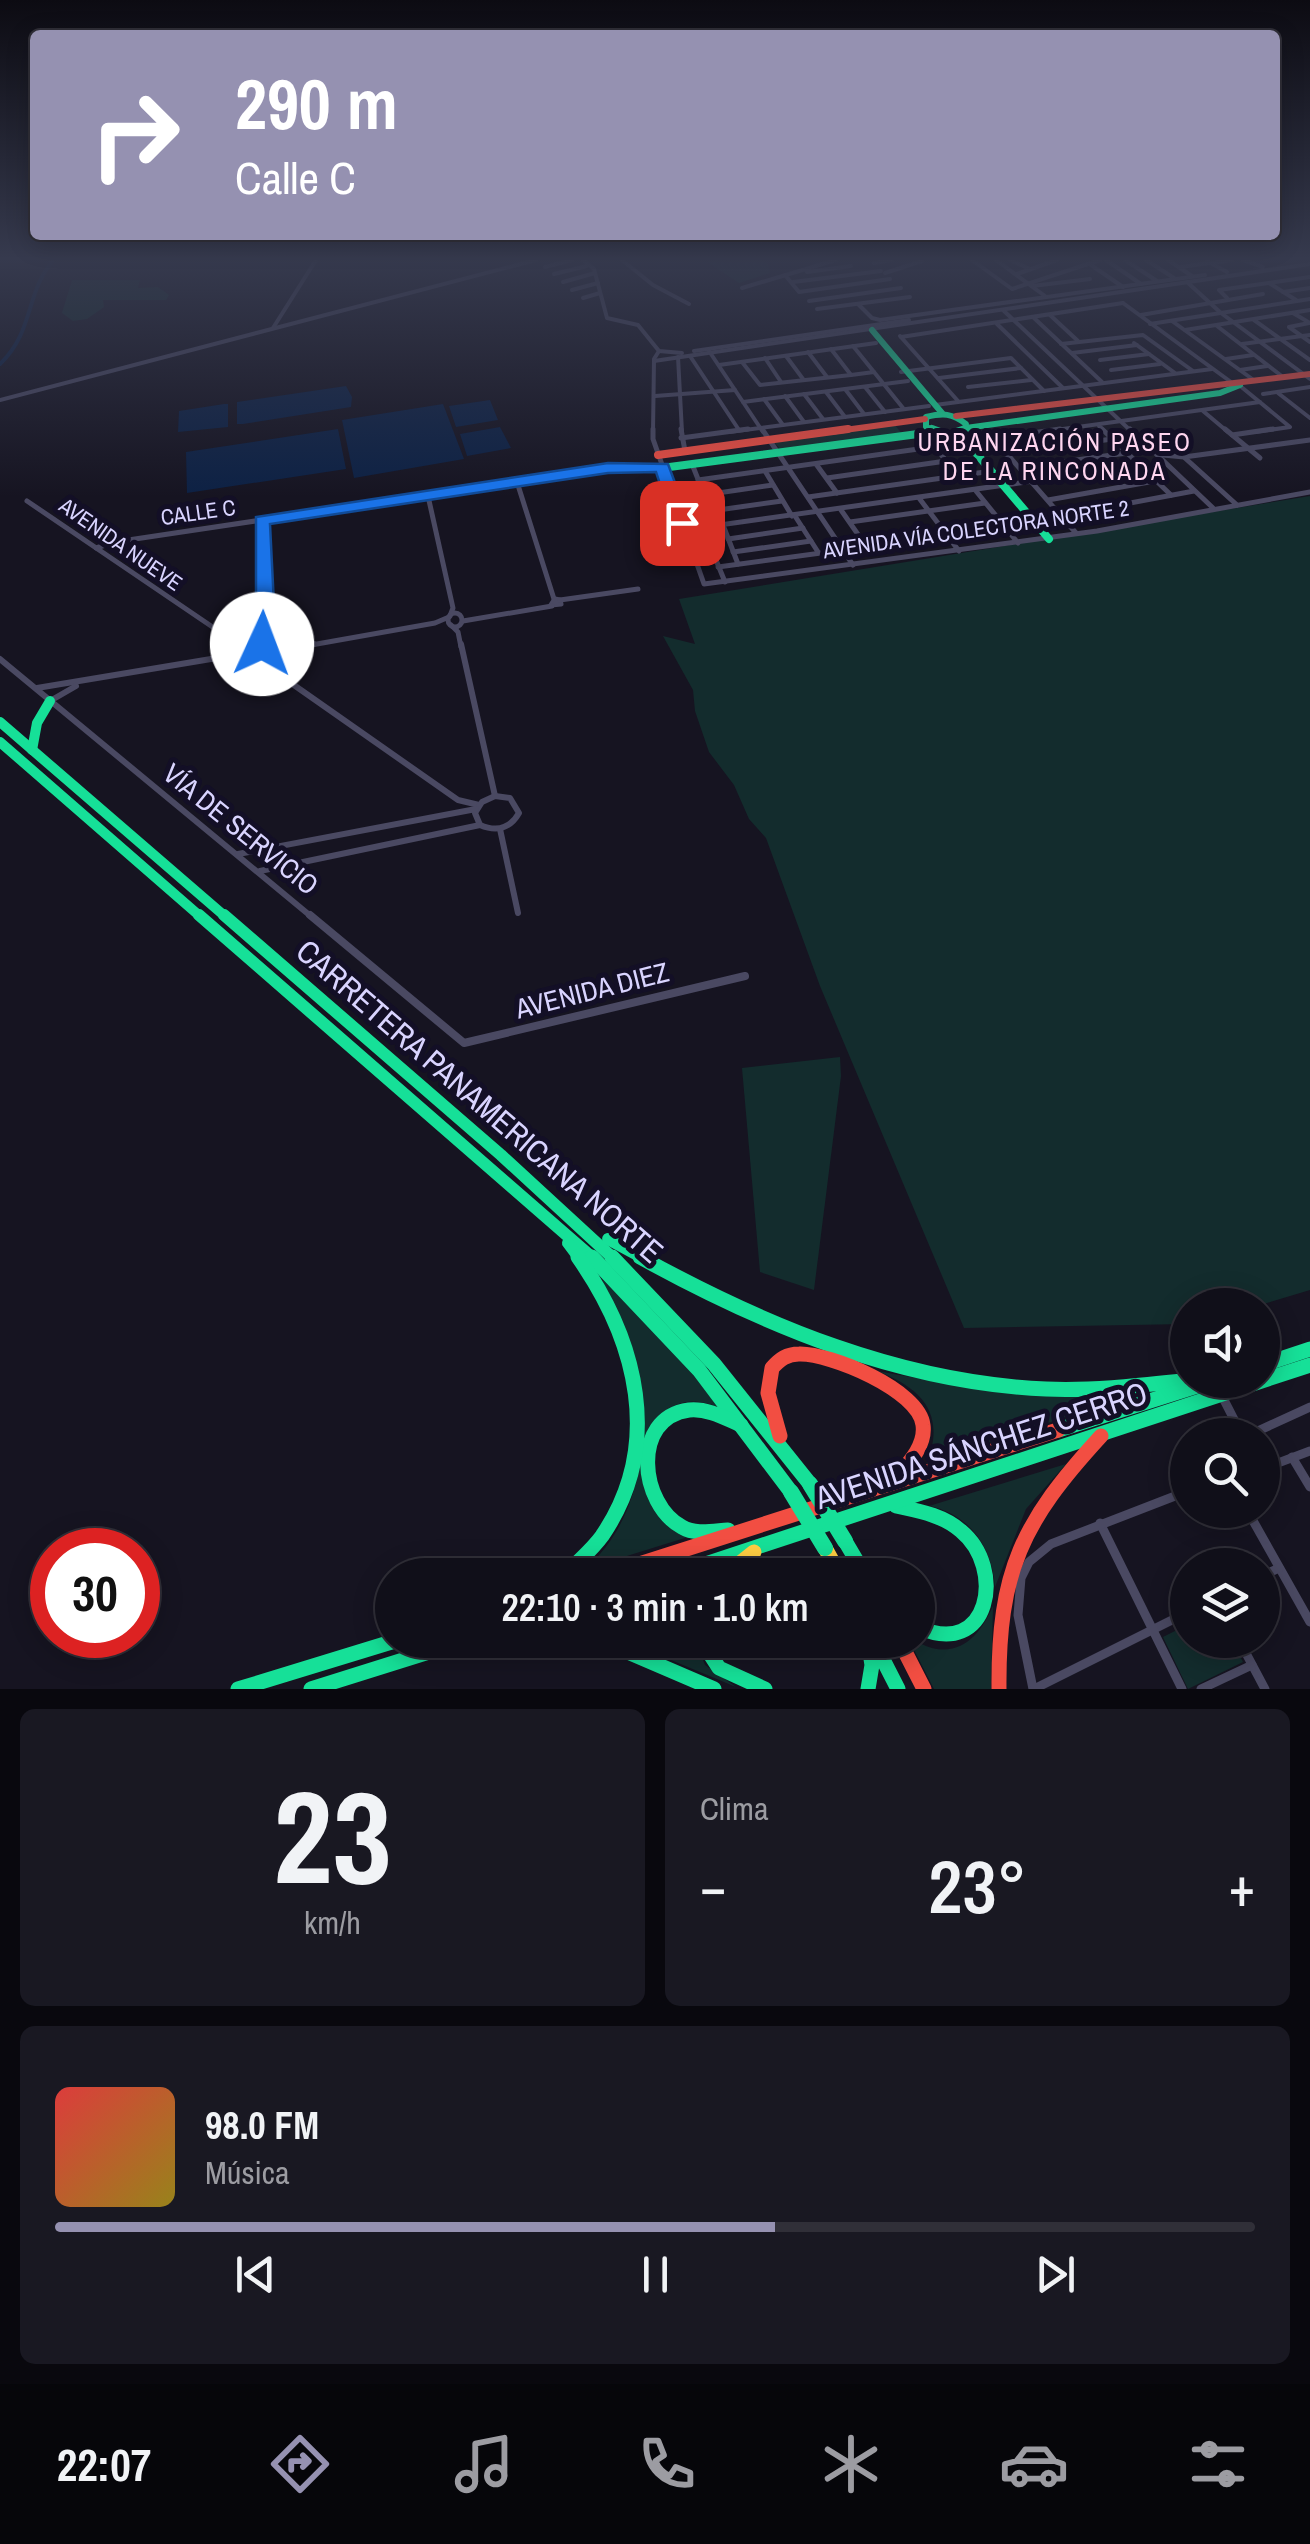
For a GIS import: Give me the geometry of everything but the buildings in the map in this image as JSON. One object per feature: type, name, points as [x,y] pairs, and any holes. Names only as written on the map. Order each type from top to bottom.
[{"type":"main road","points":[[874,339],[1045,539]]},
{"type":"main road","points":[[660,461],[683,445],[770,440],[896,423],[937,412],[987,411],[1283,377],[1309,378]]},
{"type":"main road","points":[[660,461],[692,464],[933,432],[961,436],[998,423],[1232,385]]},
{"type":"main road","points":[[987,411],[998,423]]},
{"type":"main road","points":[[933,432],[937,412]]},
{"type":"main road","points":[[896,423],[906,435]]},
{"type":"main road","points":[[961,436],[984,472],[1000,486]]},
{"type":"main road","points":[[32,750],[37,723],[50,701]]},
{"type":"main road","name":"CARRETERA PANAMERICANA NORTE","points":[[0,722],[586,1226],[688,1328],[783,1444],[855,1558]]},
{"type":"main road","name":"CARRETERA PANAMERICANA NORTE","points":[[0,742],[640,1302],[747,1428],[831,1558]]},
{"type":"main road","points":[[65,798],[78,790]]},
{"type":"main road","points":[[313,1014],[326,1002]]},
{"type":"main road","points":[[550,1220],[585,1264],[620,1324],[633,1365],[638,1418],[632,1472],[617,1518],[586,1558]]},
{"type":"main road","points":[[586,1226],[685,1284],[750,1316],[876,1363],[975,1384],[1032,1390],[1104,1390],[1170,1382]]},
{"type":"main road","points":[[1280,1359],[1310,1349]]},
{"type":"main road","points":[[783,1444],[768,1394],[770,1372],[787,1355],[810,1354],[894,1385],[916,1404],[924,1428],[922,1449],[892,1482]]},
{"type":"main road","name":"AVENIDA SÁNCHEZ CERRO","points":[[1280,1375],[1310,1365]]},
{"type":"main road","name":"AVENIDA SÁNCHEZ CERRO","points":[[658,1558],[1170,1394]]},
{"type":"main road","name":"AVENIDA SÁNCHEZ CERRO","points":[[724,1558],[1212,1398]]},
{"type":"main road","points":[[747,1428],[714,1410],[687,1408],[658,1428],[647,1463],[654,1501],[673,1523],[695,1531],[748,1529]]},
{"type":"main road","points":[[999,1689],[999,1611],[1016,1545],[1038,1504],[1104,1434]]},
{"type":"main road","points":[[886,1505],[928,1511],[955,1523],[972,1540],[984,1564],[986,1602],[972,1627],[950,1638],[935,1635]]},
{"type":"main road","points":[[746,1558],[761,1546]]},
{"type":"main road","points":[[238,1689],[375,1647]]},
{"type":"main road","points":[[311,1689],[410,1658]]},
{"type":"main road","points":[[642,1658],[714,1689]]},
{"type":"main road","points":[[712,1658],[718,1668],[764,1689]]},
{"type":"main road","points":[[868,1689],[872,1658]]},
{"type":"main road","points":[[881,1658],[898,1689]]},
{"type":"main road","points":[[908,1658],[924,1689]]},
{"type":"street","points":[[0,400],[235,339]]},
{"type":"street","points":[[646,339],[656,356],[652,428],[684,530],[1140,466]]},
{"type":"street","points":[[656,356],[812,339]]},
{"type":"street","points":[[719,365],[852,346],[861,339]]},
{"type":"street","points":[[903,339],[958,402]]},
{"type":"street","points":[[1013,339],[1064,388]]},
{"type":"street","points":[[1035,339],[1214,509]]},
{"type":"street","points":[[1056,339],[1103,383]]},
{"type":"street","points":[[1076,339],[1079,342]]},
{"type":"street","points":[[1061,344],[1103,339]]},
{"type":"street","points":[[1129,339],[1174,374]]},
{"type":"street","points":[[1150,339],[1193,371]]},
{"type":"street","points":[[1171,339],[1290,427],[1232,435]]},
{"type":"street","points":[[1197,339],[1256,382]]},
{"type":"street","points":[[1233,339],[1283,377]]},
{"type":"street","points":[[1256,339],[1309,378],[1298,389],[1263,394]]},
{"type":"street","points":[[1240,344],[1282,339],[1310,360]]},
{"type":"street","points":[[1071,353],[1137,345]]},
{"type":"street","points":[[852,346],[904,409]]},
{"type":"street","points":[[656,356],[678,358],[711,349]]},
{"type":"street","points":[[711,349],[853,565]]},
{"type":"street","points":[[832,349],[851,375]]},
{"type":"street","points":[[1089,351],[1122,380]]},
{"type":"street","points":[[808,352],[828,378]]},
{"type":"street","points":[[1100,360],[1149,354]]},
{"type":"street","points":[[1224,359],[1254,355]]},
{"type":"street","points":[[690,356],[740,430]]},
{"type":"street","points":[[786,356],[804,380]]},
{"type":"street","points":[[678,358],[683,445],[740,430],[904,409],[937,412],[958,402],[1212,369]]},
{"type":"street","points":[[765,358],[781,383]]},
{"type":"street","points":[[744,402],[884,384],[929,368],[1009,358],[1044,391]]},
{"type":"street","points":[[742,362],[760,385],[874,372]]},
{"type":"street","points":[[1111,370],[1162,364]]},
{"type":"street","points":[[1240,370],[1268,366]]},
{"type":"street","points":[[938,378],[1021,368]]},
{"type":"street","points":[[958,376],[978,399]]},
{"type":"street","points":[[968,387],[1032,380]]},
{"type":"street","points":[[864,386],[884,412]]},
{"type":"street","points":[[844,389],[864,414]]},
{"type":"street","points":[[1298,389],[1310,398]]},
{"type":"street","points":[[655,396],[735,390]]},
{"type":"street","points":[[826,391],[845,417]]},
{"type":"street","points":[[1277,392],[1310,418]]},
{"type":"street","points":[[804,394],[824,420]]},
{"type":"street","points":[[785,396],[804,422]]},
{"type":"street","points":[[764,399],[783,425]]},
{"type":"street","points":[[698,480],[935,447],[961,436],[994,439],[1260,402]]},
{"type":"street","points":[[1202,410],[1260,458]]},
{"type":"street","points":[[1098,425],[1171,496]]},
{"type":"street","points":[[994,439],[1076,534]]},
{"type":"street","points":[[1006,454],[1112,439]]},
{"type":"street","points":[[1164,455],[1184,457],[1310,440]]},
{"type":"street","points":[[935,447],[958,476]]},
{"type":"street","points":[[1019,468],[1126,452]]},
{"type":"street","points":[[1184,457],[1238,505]]},
{"type":"street","name":"CALLE C","points":[[96,548],[115,542],[660,461]]},
{"type":"street","points":[[827,478],[946,461]]},
{"type":"street","points":[[692,464],[738,564]]},
{"type":"street","points":[[816,464],[837,493]]},
{"type":"street","points":[[764,471],[818,552]]},
{"type":"street","points":[[808,496],[984,472]]},
{"type":"street","points":[[1047,500],[1156,480]]},
{"type":"street","points":[[516,482],[556,602]]},
{"type":"street","points":[[704,495],[773,485]]},
{"type":"street","points":[[975,490],[1018,543]]},
{"type":"street","points":[[1061,516],[1195,491]]},
{"type":"street","name":"AVENIDA VÍA COLECTORA NORTE 2","points":[[684,530],[704,584],[1045,539],[1310,492]]},
{"type":"street","points":[[428,496],[453,608],[450,620],[458,632],[494,796]]},
{"type":"street","points":[[919,498],[959,552]]},
{"type":"street","name":"AVENIDA NUEVE","points":[[26,501],[232,642],[244,651],[246,664],[257,664]]},
{"type":"street","points":[[711,511],[782,501]]},
{"type":"street","points":[[850,522],[986,502]]},
{"type":"street","points":[[841,510],[866,546]]},
{"type":"street","points":[[262,520],[263,634],[271,668]]},
{"type":"street","points":[[703,528],[725,582]]},
{"type":"street","points":[[728,539],[802,528]]},
{"type":"street","points":[[718,567],[1006,528]]},
{"type":"street","points":[[733,552],[811,541]]},
{"type":"street","points":[[257,664],[293,648],[638,589]]},
{"type":"street","points":[[453,608],[462,618]]},
{"type":"street","points":[[458,632],[462,618]]},
{"type":"street","points":[[244,651],[263,634]]},
{"type":"street","points":[[36,688],[219,659],[232,642]]},
{"type":"street","points":[[50,701],[72,687],[268,646],[293,648]]},
{"type":"street","name":"VÍA DE SERVICIO","points":[[0,659],[259,871],[452,1036]]},
{"type":"street","points":[[257,664],[271,668],[449,793],[477,806]]},
{"type":"street","points":[[441,815],[449,804],[449,793]]},
{"type":"street","points":[[238,854],[441,815],[477,806],[494,796],[510,798],[519,808],[515,821],[500,829],[480,825],[259,871]]},
{"type":"street","points":[[477,806],[480,825]]},
{"type":"street","points":[[500,829],[518,913]]},
{"type":"street","name":"AVENIDA DIEZ","points":[[452,1036],[471,1044],[745,976]]},
{"type":"street","points":[[1280,1420],[1310,1407]]},
{"type":"street","points":[[1280,1461],[1310,1451]]},
{"type":"street","points":[[1292,1457],[1310,1487]]},
{"type":"street","points":[[1170,1497],[1100,1522],[1040,1550],[1028,1565],[1020,1589],[1018,1623],[1034,1689],[1170,1620]]},
{"type":"street","points":[[1100,1522],[1182,1689]]},
{"type":"street","points":[[1280,1570],[1310,1622]]},
{"type":"street","points":[[1248,1658],[1265,1689]]},
{"type":"street","points":[[1202,1689],[1252,1665]]},
{"type":"green space","points":[[895,425],[902,434],[782,451],[773,441]]},
{"type":"green space","points":[[1310,496],[1310,1290],[1280,1299],[1280,1288],[1170,1288],[1170,1324],[964,1328],[820,986],[766,838],[749,819],[734,785],[709,752],[695,711],[693,690],[663,636],[695,644],[679,599]]},
{"type":"green space","points":[[840,1057],[841,1076],[814,1290],[760,1272],[742,1068]]},
{"type":"green space","points":[[602,1279],[669,1346],[721,1408],[693,1402],[673,1407],[642,1445],[643,1417]]},
{"type":"green space","points":[[877,1371],[1001,1390],[1126,1397],[927,1463],[934,1430],[926,1405],[906,1386]]},
{"type":"green space","points":[[1066,1464],[1026,1509],[995,1587],[989,1558],[976,1534],[956,1516],[929,1506]]},
{"type":"green space","points":[[640,1465],[653,1509],[667,1525],[688,1537],[620,1558],[596,1558],[622,1522]]},
{"type":"green space","points":[[993,1606],[991,1689],[934,1689],[918,1658],[935,1658],[935,1649],[962,1645],[983,1624]]},
{"type":"green space","points":[[1170,1634],[1170,1652],[1163,1637]]},
{"type":"green space","points":[[666,1658],[702,1658],[705,1665],[736,1687]]},
{"type":"green space","points":[[1173,1658],[1241,1658],[1243,1662],[1188,1689]]},
{"type":"water","points":[[346,386],[352,397],[351,407],[237,424],[237,402]]},
{"type":"water","points":[[490,400],[498,420],[456,427],[449,406]]},
{"type":"water","points":[[228,404],[228,427],[178,432],[179,411]]},
{"type":"water","points":[[443,404],[464,459],[354,478],[342,420]]},
{"type":"water","points":[[500,427],[511,448],[467,456],[460,434]]},
{"type":"water","points":[[338,429],[346,469],[187,493],[186,452]]},
{"type":"waterway","points":[[0,364],[19,339]]},
{"type":"traffic: fast","points":[[879,339],[942,413]]},
{"type":"traffic: fast","points":[[966,428],[1220,393],[1240,385]]},
{"type":"traffic: fast","points":[[942,413],[956,416],[966,424],[965,430],[948,435],[926,427],[926,417],[942,413]]},
{"type":"traffic: fast","points":[[662,468],[933,432]]},
{"type":"traffic: fast","points":[[959,433],[1049,539]]},
{"type":"traffic: fast","points":[[32,750],[37,723],[50,701]]},
{"type":"traffic: fast","points":[[0,722],[444,1105],[611,1256],[714,1364],[810,1484]]},
{"type":"traffic: fast","points":[[0,742],[594,1259],[699,1370],[791,1492]]},
{"type":"traffic: fast","points":[[608,1239],[759,1317],[811,1338],[918,1371],[974,1382],[1051,1389],[1170,1382]]},
{"type":"traffic: fast","points":[[568,1243],[596,1283],[618,1325],[633,1369],[639,1412],[637,1456],[624,1498],[600,1538],[581,1558]]},
{"type":"traffic: fast","points":[[1280,1359],[1310,1349]]},
{"type":"traffic: fast","points":[[724,1558],[1310,1365]]},
{"type":"traffic: fast","points":[[1058,1430],[1170,1395]]},
{"type":"traffic: fast","points":[[728,1530],[692,1531],[668,1517],[650,1486],[648,1450],[665,1421],[681,1412],[704,1411],[741,1425]]},
{"type":"traffic: fast","points":[[810,1484],[845,1541]]},
{"type":"traffic: fast","points":[[791,1492],[825,1548]]},
{"type":"traffic: fast","points":[[896,1506],[934,1516],[960,1529],[976,1548],[982,1563],[986,1596],[975,1624],[963,1633],[935,1635]]},
{"type":"traffic: fast","points":[[845,1541],[855,1558]]},
{"type":"traffic: fast","points":[[238,1689],[375,1647]]},
{"type":"traffic: fast","points":[[311,1689],[410,1658]]},
{"type":"traffic: fast","points":[[642,1658],[714,1689]]},
{"type":"traffic: fast","points":[[713,1658],[719,1668],[765,1689]]},
{"type":"traffic: fast","points":[[868,1689],[871,1658]]},
{"type":"traffic: fast","points":[[882,1658],[898,1689]]},
{"type":"traffic: slow","points":[[825,1548],[831,1558]]},
{"type":"traffic: slow","points":[[746,1558],[754,1552]]},
{"type":"traffic: jam","points":[[956,416],[1310,374]]},
{"type":"traffic: jam","points":[[658,455],[925,419]]},
{"type":"traffic: jam","points":[[780,1436],[768,1393],[772,1368],[785,1357],[798,1354],[828,1360],[890,1386],[918,1409],[923,1423],[922,1439],[913,1458],[895,1479]]},
{"type":"traffic: jam","points":[[658,1558],[1058,1430]]},
{"type":"traffic: jam","points":[[999,1689],[1001,1612],[1018,1550],[1050,1494],[1101,1436]]},
{"type":"traffic: jam","points":[[908,1658],[924,1689]]},
{"type":"district","name":"URBANIZACIÓN PASEO DE LA RINCONADA","points":[[1055,456]]},
{"type":"route","points":[[262,644],[266,645],[262,520],[623,467],[662,468],[682,523]]}]
